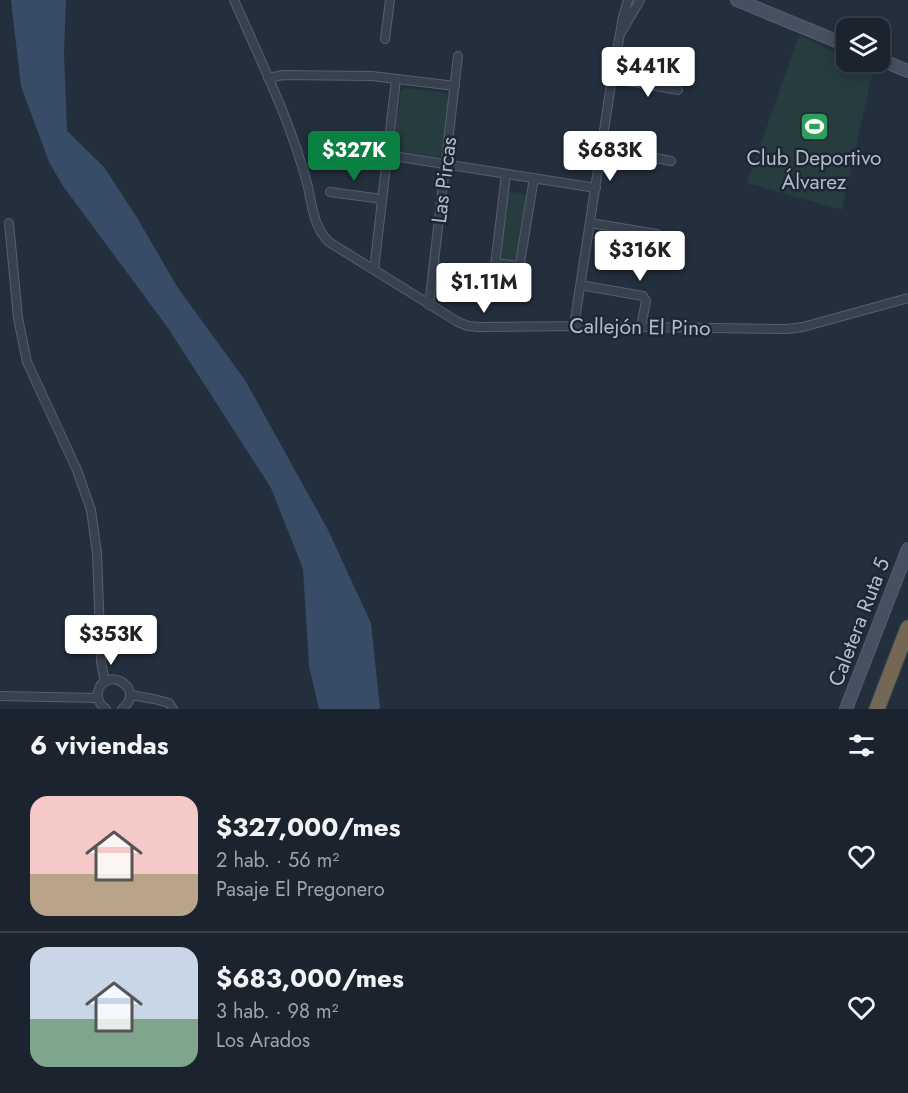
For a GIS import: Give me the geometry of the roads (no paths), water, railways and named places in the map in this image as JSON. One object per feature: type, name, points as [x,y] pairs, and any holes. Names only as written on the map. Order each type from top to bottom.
[{"type":"highway","points":[[877,709],[908,628]]},
{"type":"highway","points":[[887,709],[908,656]]},
{"type":"street","name":"Callejón El Pino","points":[[234,0],[297,152],[320,232],[329,242],[458,322],[474,327],[787,329],[803,327],[908,298]]},
{"type":"street","points":[[385,39],[390,0]]},
{"type":"street","points":[[574,326],[622,17],[628,0]]},
{"type":"street","points":[[620,34],[639,0]]},
{"type":"street","points":[[737,0],[836,41]]},
{"type":"street","name":"Las Pircas","points":[[429,305],[458,56]]},
{"type":"street","points":[[890,64],[908,71]]},
{"type":"street","points":[[268,78],[283,75],[372,76],[455,86]]},
{"type":"street","points":[[612,78],[678,90]]},
{"type":"street","points":[[374,270],[396,79]]},
{"type":"street","points":[[602,148],[671,161]]},
{"type":"street","points":[[387,155],[596,188]]},
{"type":"street","points":[[492,291],[506,174]]},
{"type":"street","points":[[516,287],[534,178]]},
{"type":"street","points":[[330,192],[382,199]]},
{"type":"street","points":[[9,223],[18,318],[27,362],[77,470],[91,510],[97,553],[101,662],[105,682]]},
{"type":"street","points":[[590,223],[657,234]]},
{"type":"street","points":[[495,263],[519,266]]},
{"type":"street","points":[[580,285],[643,296],[646,302],[641,327]]},
{"type":"street","name":"Caletera Ruta 5","points":[[846,709],[908,549]]},
{"type":"street","points":[[106,709],[98,698],[99,689],[105,682],[114,679],[123,682],[129,690],[127,704],[122,709]]},
{"type":"street","points":[[130,695],[169,703],[173,709]]},
{"type":"street","points":[[0,696],[98,698]]},
{"type":"water","points":[[11,0],[66,0],[64,54],[67,131],[104,167],[178,288],[245,380],[328,530],[371,623],[380,709],[319,709],[309,666],[303,569],[271,488],[168,328],[63,186],[49,162],[21,86]]},
{"type":"place","name":"Club Deportivo Álvarez","points":[[814,127]]}]
